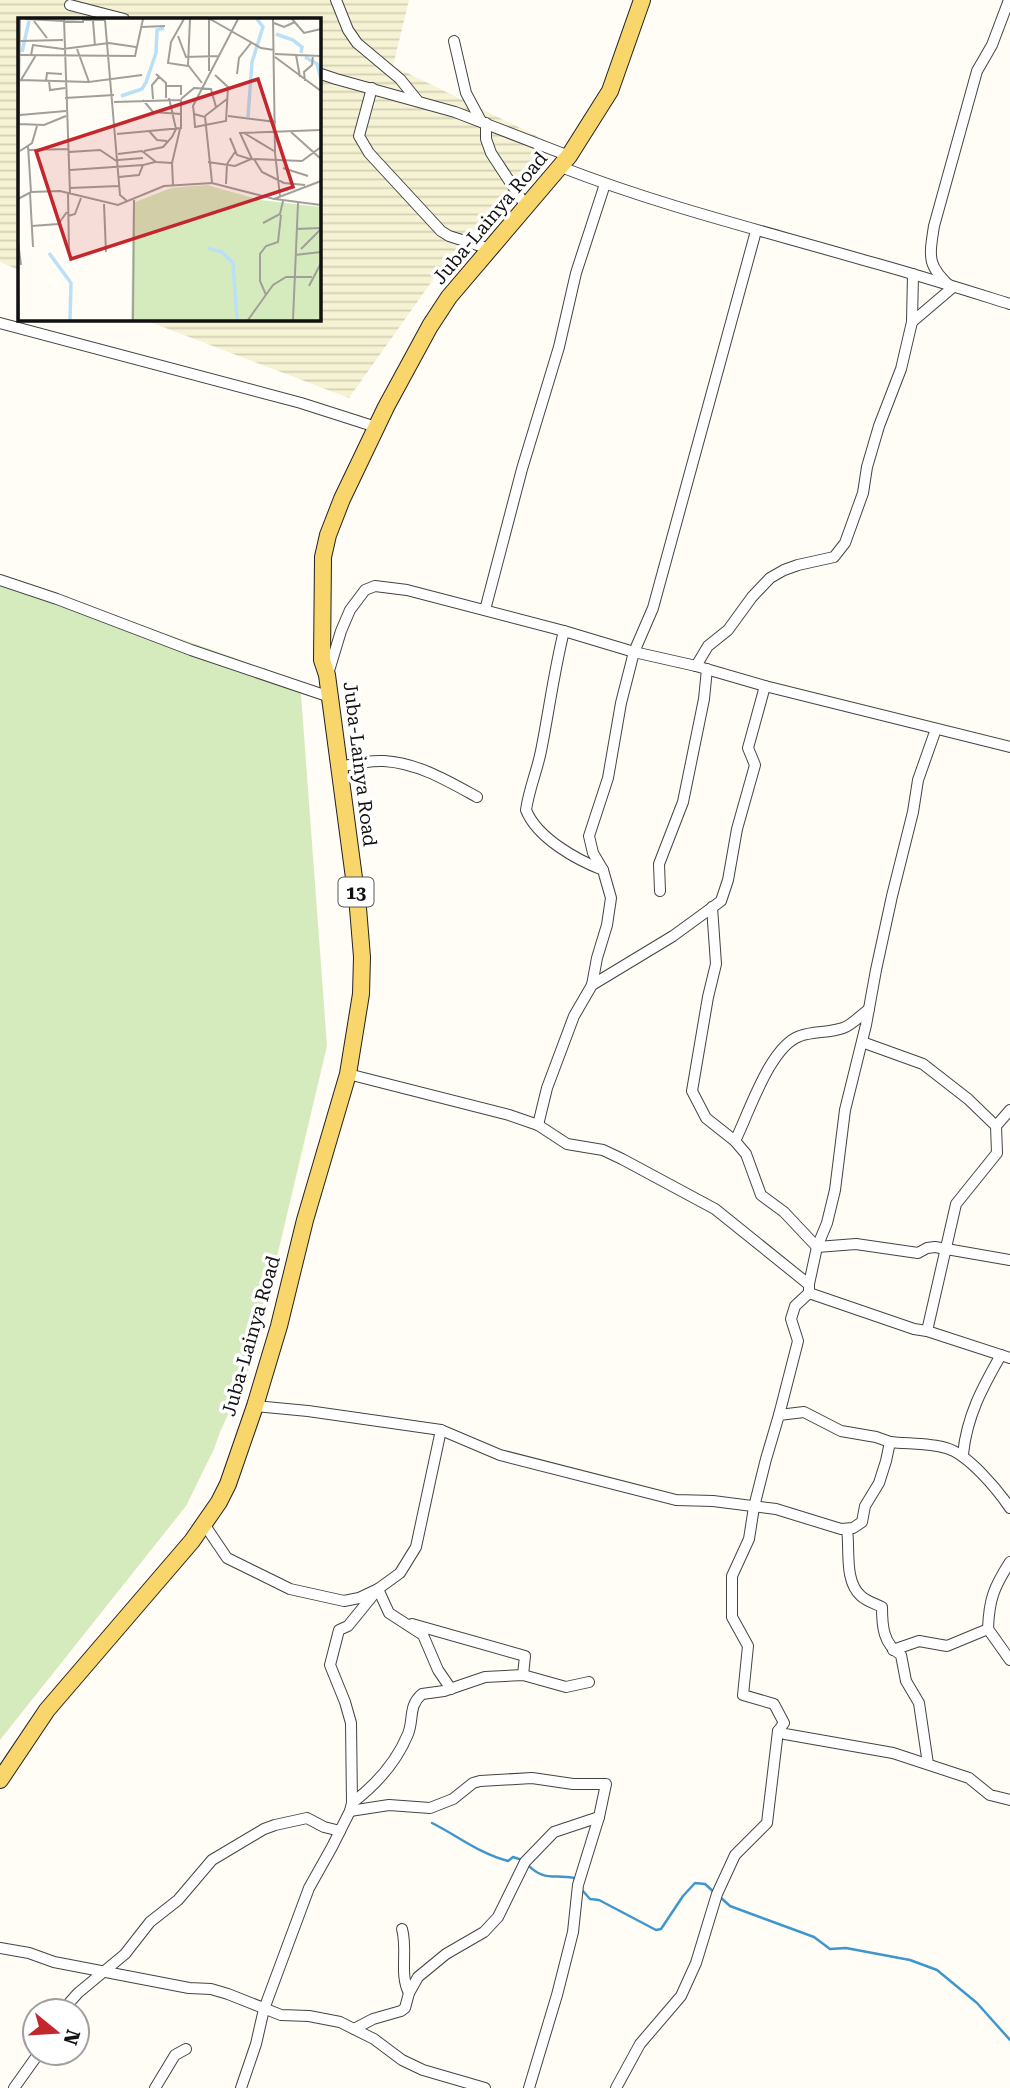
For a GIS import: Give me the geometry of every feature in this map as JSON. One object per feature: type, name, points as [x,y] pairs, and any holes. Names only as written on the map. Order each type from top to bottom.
[{"type":"main road","name":"Juba-Lainya Road","points":[[0,1780],[47,1710],[204,1524],[228,1484],[279,1326],[304,1220],[348,1074],[361,994],[362,957],[358,908],[327,675],[322,660],[324,548],[338,507],[376,427],[430,326],[450,297],[565,162],[610,91],[642,0]]},
{"type":"street","points":[[336,0],[348,30],[357,43],[400,79],[417,100]]},
{"type":"street","points":[[952,288],[934,271],[934,226],[977,71],[992,45],[1009,0]]},
{"type":"street","points":[[70,5],[120,18]]},
{"type":"street","points":[[454,41],[466,93],[483,122],[491,153],[527,208]]},
{"type":"street","points":[[320,74],[417,100],[483,122],[605,184],[1010,304]]},
{"type":"street","points":[[372,88],[359,136],[369,153],[441,231],[490,249]]},
{"type":"street","points":[[485,610],[522,469],[559,347],[576,273],[605,184]]},
{"type":"street","points":[[538,1125],[547,1088],[573,1016],[592,985],[607,925],[611,898],[589,836],[608,778],[621,703],[634,652],[653,608],[756,230]]},
{"type":"street","points":[[660,891],[659,864],[684,802],[704,699],[702,667],[708,646],[728,630],[770,578],[791,567],[834,557],[845,543],[863,493],[866,467],[879,426],[901,369],[912,321],[913,274]]},
{"type":"street","points":[[912,321],[952,288]]},
{"type":"street","points":[[0,323],[301,403],[376,427]]},
{"type":"street","points":[[0,580],[191,650],[330,697]]},
{"type":"street","points":[[327,675],[350,610],[365,590],[375,586],[407,590],[634,652],[702,667],[765,686],[1010,747]]},
{"type":"street","points":[[564,631],[553,677],[540,757],[526,810],[535,825],[564,851],[603,870]]},
{"type":"street","points":[[592,985],[673,936],[720,901],[728,880],[737,829],[755,765],[748,748],[765,686]]},
{"type":"street","points":[[616,2088],[640,2044],[681,1996],[696,1963],[716,1894],[736,1855],[767,1823],[778,1731],[784,1723],[774,1704],[743,1695],[748,1646],[732,1618],[732,1577],[749,1539],[754,1507],[798,1341],[791,1320],[795,1306],[808,1288],[817,1247],[827,1223],[835,1189],[845,1110],[892,896],[913,812],[918,780],[936,729]]},
{"type":"street","points":[[339,766],[377,761],[393,762],[444,778],[477,797]]},
{"type":"street","points":[[712,907],[716,964],[692,1091],[706,1118],[735,1141],[746,1154],[761,1195],[783,1212],[817,1247]]},
{"type":"street","points":[[735,1141],[749,1115],[762,1080],[776,1056],[797,1036],[845,1028],[869,1009]]},
{"type":"street","points":[[862,1042],[923,1064],[968,1099],[996,1126]]},
{"type":"street","points":[[348,1074],[509,1115],[538,1125],[567,1144],[603,1150],[715,1209],[808,1288],[914,1329],[1005,1356],[981,1390],[965,1430],[962,1454]]},
{"type":"street","points":[[927,1331],[956,1204],[997,1153],[996,1126],[1010,1110]]},
{"type":"street","points":[[817,1247],[856,1244],[918,1253],[927,1248],[946,1249],[1010,1260]]},
{"type":"street","points":[[255,1406],[441,1430],[500,1455],[676,1500],[713,1501],[776,1509],[828,1527],[847,1529],[862,1522],[865,1506],[883,1472],[890,1442]]},
{"type":"street","points":[[779,1415],[804,1412],[841,1431],[890,1442],[946,1448],[962,1454],[999,1492],[1010,1508]]},
{"type":"street","points":[[204,1524],[227,1558],[290,1589],[344,1601],[359,1598],[400,1573],[416,1547],[441,1430]]},
{"type":"street","points":[[847,1529],[850,1547],[849,1575],[861,1596],[882,1607],[882,1629],[892,1650],[901,1655],[906,1681],[919,1703],[928,1764]]},
{"type":"street","points":[[1010,1562],[989,1604],[988,1629],[1010,1660]]},
{"type":"street","points":[[377,1589],[389,1614],[423,1635],[438,1670],[450,1689]]},
{"type":"street","points":[[351,1807],[351,1723],[330,1665],[339,1630],[353,1621],[377,1589]]},
{"type":"street","points":[[402,1621],[524,1656],[523,1675]]},
{"type":"street","points":[[892,1650],[919,1641],[947,1646],[988,1629]]},
{"type":"street","points":[[241,2088],[256,2044],[264,2009],[309,1888],[351,1807],[379,1781],[397,1754],[410,1730],[411,1711],[416,1699],[422,1694],[450,1689],[485,1677],[523,1675],[566,1687],[589,1682]]},
{"type":"street","points":[[778,1731],[893,1753],[969,1778],[990,1795],[1010,1800]]},
{"type":"street","points":[[351,1807],[389,1805],[430,1808],[453,1799],[473,1783],[480,1781],[532,1778],[573,1784],[606,1784],[578,1885],[573,1932],[560,1984],[529,2088]]},
{"type":"street","points":[[354,2029],[373,2019],[401,2011],[405,2008],[409,1993],[418,1978],[438,1960],[484,1932],[498,1917],[525,1861],[554,1832],[599,1817]]},
{"type":"street","points":[[74,1997],[125,1954],[150,1922],[178,1900],[212,1860],[275,1825],[307,1818],[324,1827],[340,1830]]},
{"type":"street","points":[[402,1929],[404,1980],[409,1993]]},
{"type":"street","points":[[0,1948],[29,1952],[54,1962],[220,1992],[281,2015],[301,2015],[340,2022],[374,2039],[402,2060],[423,2070],[485,2088]]},
{"type":"street","points":[[155,2088],[175,2055],[186,2049]]},
{"type":"street","points":[[14,2088],[28,2067]]},
{"type":"shaded area","points":[[0,0],[409,0],[393,66],[551,143],[442,267],[349,398],[145,320],[320,320],[320,18],[18,18],[18,270],[0,262]]},
{"type":"green space","points":[[0,575],[300,681],[327,1046],[252,1362],[214,1449],[186,1506],[0,1740]]},
{"type":"waterway","points":[[432,1823],[488,1854],[508,1861],[513,1857],[522,1860]]},
{"type":"waterway","points":[[527,1864],[544,1875],[574,1878],[576,1882]]},
{"type":"waterway","points":[[582,1890],[590,1899],[599,1900],[656,1930],[661,1929],[695,1883],[705,1884],[715,1893]]},
{"type":"waterway","points":[[720,1897],[730,1906],[814,1937],[830,1949],[846,1948],[910,1960],[937,1970],[977,2003],[1010,2040]]}]
